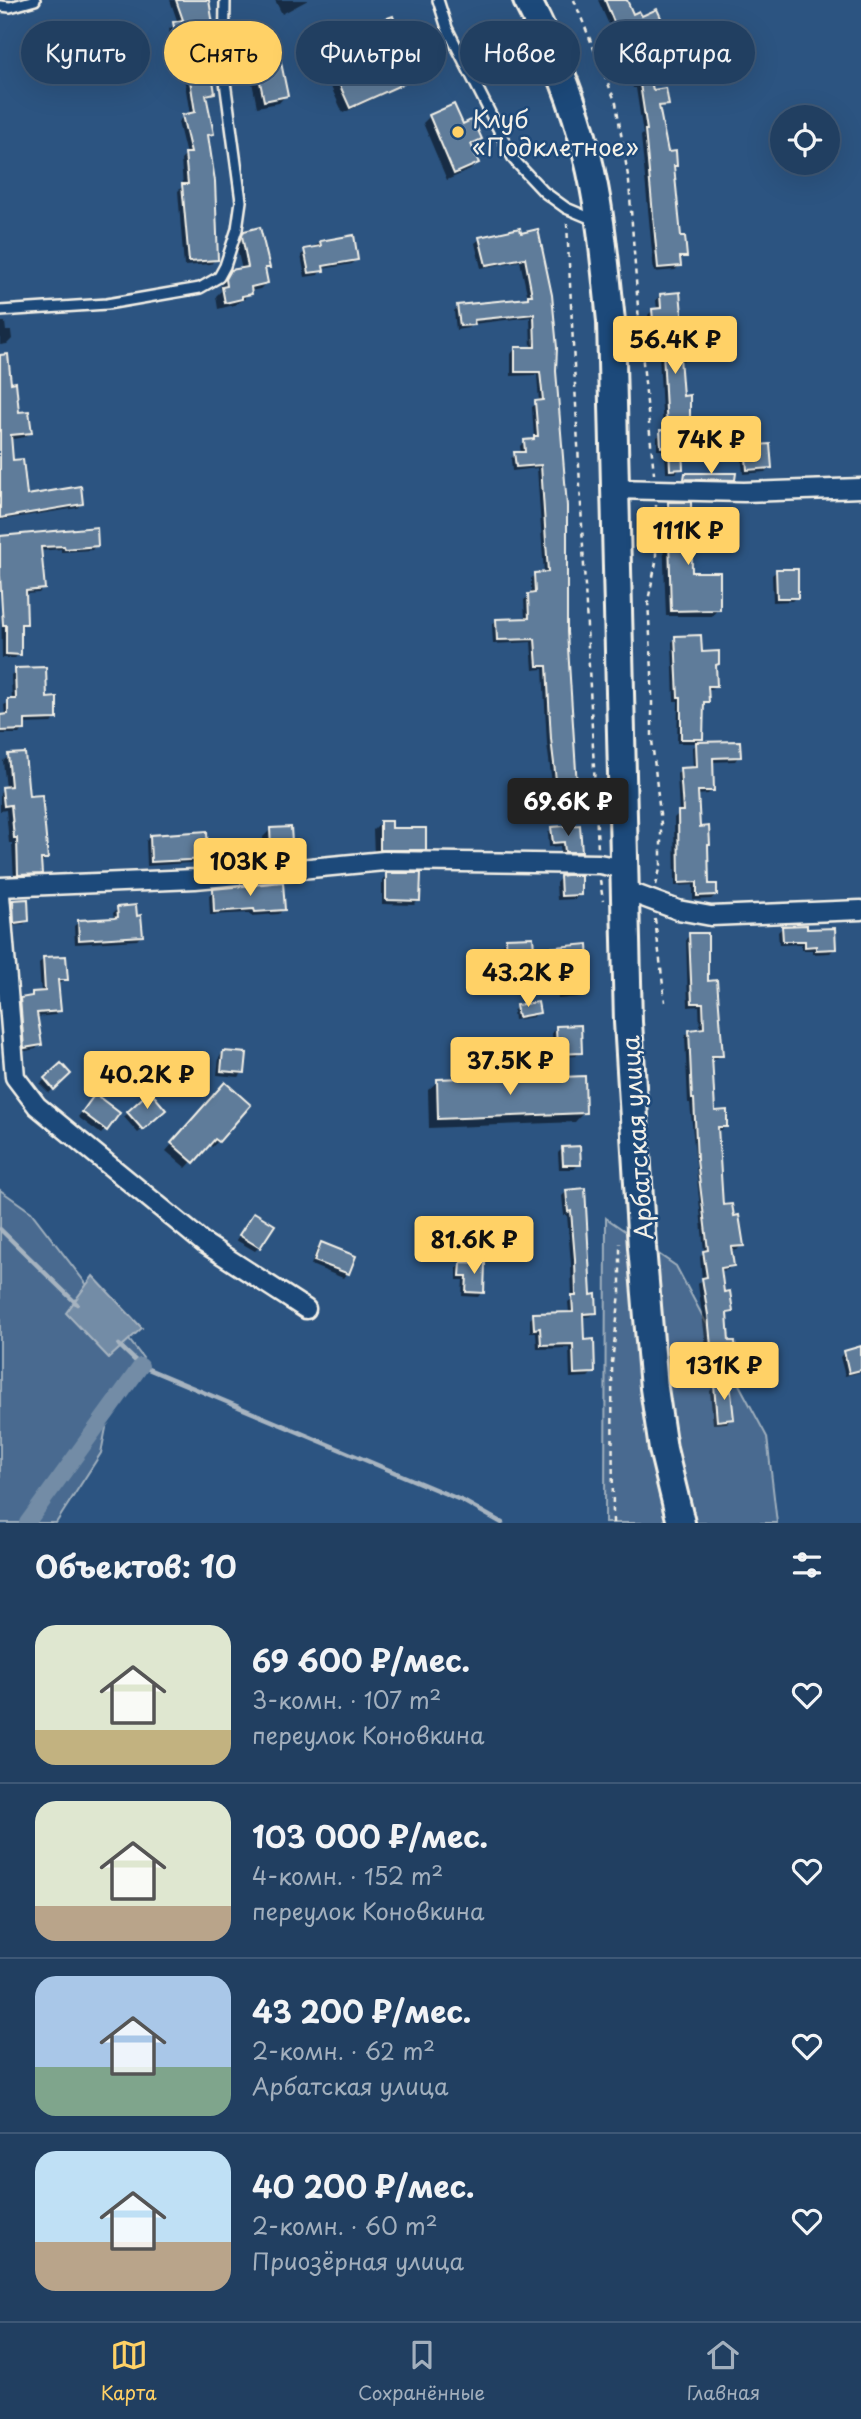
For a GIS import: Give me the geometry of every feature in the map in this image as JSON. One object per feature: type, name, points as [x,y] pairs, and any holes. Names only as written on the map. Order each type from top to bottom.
[{"type":"main road","name":"Арбатская улица","points":[[527,0],[562,75],[588,158],[600,222],[611,321],[618,887],[654,1388],[663,1449],[681,1523]]},
{"type":"street","points":[[614,489],[744,492],[861,488]]},
{"type":"street","points":[[0,887],[195,879],[384,861],[599,864],[618,887],[678,910],[711,916],[861,910]]},
{"type":"street","points":[[0,895],[15,1077],[37,1106],[204,1243],[306,1309]]},
{"type":"lane","points":[[0,6],[35,0]]},
{"type":"lane","points":[[0,311],[107,304],[200,288],[219,277],[237,229],[241,201],[224,74],[225,0]]},
{"type":"lane","points":[[438,0],[447,28],[514,160],[544,192],[566,208],[600,222]]},
{"type":"path","points":[[566,208],[599,864],[618,887]]},
{"type":"path","points":[[613,1523],[612,1363],[620,1293],[620,1232]]},
{"type":"shaded area","points":[[0,1190],[31,1212],[143,1358],[96,1425],[106,1428],[101,1453],[56,1523],[0,1523]]},
{"type":"shaded area","points":[[606,1218],[676,1266],[767,1437],[777,1523],[605,1523]]},
{"type":"shaded area","points":[[93,1276],[142,1328],[109,1358],[66,1313]]},
{"type":"building","points":[[176,0],[209,0],[212,21],[178,21],[183,20]]},
{"type":"building","points":[[605,0],[627,0],[633,14],[639,11],[642,16],[657,9],[663,21],[614,21]]},
{"type":"building","points":[[393,16],[395,21],[379,21]]},
{"type":"building","points":[[282,67],[288,96],[264,101],[260,84],[282,84]]},
{"type":"building","points":[[191,84],[214,84],[215,93],[206,95],[214,134],[208,135],[215,181],[218,260],[189,262],[182,184],[188,184],[185,153],[191,153],[182,115],[195,112]]},
{"type":"building","points":[[339,84],[403,84],[350,108]]},
{"type":"building","points":[[640,84],[652,84],[653,90],[666,88],[669,105],[659,106],[668,152],[676,151],[677,166],[674,166],[681,236],[685,236],[687,257],[680,257],[681,266],[658,268],[647,130]]},
{"type":"building","name":"Клуб «Подклетное»","points":[[454,104],[463,124],[473,119],[482,139],[471,144],[479,163],[454,174],[429,115]]},
{"type":"building","points":[[260,227],[270,268],[265,268],[268,283],[251,287],[252,294],[242,296],[242,299],[225,303],[222,287],[227,286],[226,279],[231,270],[248,267],[242,236],[244,231]]},
{"type":"building","points":[[520,228],[521,233],[538,229],[552,295],[557,348],[556,371],[567,506],[567,632],[577,786],[557,788],[547,666],[537,666],[535,639],[497,640],[496,619],[529,618],[528,594],[535,593],[534,573],[548,572],[541,465],[516,467],[514,452],[525,452],[524,440],[538,436],[535,401],[543,400],[540,372],[515,372],[515,347],[535,347],[534,314],[474,320],[475,325],[460,326],[457,305],[528,298],[528,295],[532,295],[525,258],[486,265],[479,237]]},
{"type":"building","points":[[354,235],[358,260],[323,266],[324,271],[309,273],[304,249],[321,246],[320,241]]},
{"type":"building","points":[[680,292],[684,335],[695,334],[697,356],[680,357],[683,396],[690,395],[690,449],[682,449],[683,469],[670,470],[669,446],[661,447],[660,430],[667,430],[662,332],[654,333],[652,309],[661,308],[660,294]]},
{"type":"building","points":[[8,354],[11,383],[16,382],[19,412],[29,411],[32,433],[11,435],[13,460],[23,459],[27,495],[81,486],[83,504],[0,518],[0,355]]},
{"type":"building","points":[[770,444],[772,468],[747,470],[745,446]]},
{"type":"building","points":[[685,473],[736,473],[735,480],[684,479]]},
{"type":"building","points":[[668,502],[691,502],[692,572],[720,572],[720,610],[671,611]]},
{"type":"building","points":[[97,527],[98,546],[65,549],[64,546],[41,547],[45,589],[26,591],[27,624],[21,624],[21,655],[6,654],[0,536]]},
{"type":"building","points":[[776,569],[798,569],[798,598],[777,598]]},
{"type":"building","points":[[701,635],[702,652],[719,651],[719,664],[716,665],[717,686],[708,686],[709,702],[704,702],[703,739],[681,739],[681,697],[678,697],[675,636]]},
{"type":"building","points":[[46,667],[47,698],[57,697],[57,719],[25,720],[25,730],[0,731],[0,715],[8,714],[8,699],[16,699],[15,668]]},
{"type":"building","points":[[740,741],[741,757],[713,758],[714,791],[698,791],[700,827],[709,826],[709,884],[717,884],[717,895],[697,896],[697,882],[679,883],[678,811],[683,811],[680,768],[697,767],[696,742]]},
{"type":"building","points":[[25,753],[29,796],[42,795],[48,859],[41,859],[42,874],[18,875],[17,838],[14,838],[11,805],[4,806],[2,787],[11,786],[8,754]]},
{"type":"building","points":[[380,821],[392,821],[392,828],[426,828],[426,850],[380,850]]},
{"type":"building","points":[[580,825],[582,852],[565,852],[564,842],[553,843],[551,827]]},
{"type":"building","points":[[291,827],[293,858],[251,862],[250,848],[271,847],[270,828]]},
{"type":"building","points":[[207,831],[208,859],[151,862],[150,835]]},
{"type":"building","points":[[386,873],[421,873],[420,901],[386,900]]},
{"type":"building","points":[[581,875],[581,895],[561,896],[560,876]]},
{"type":"building","points":[[283,882],[285,910],[214,912],[213,889]]},
{"type":"building","points":[[28,899],[29,921],[14,923],[13,900]]},
{"type":"building","points":[[136,905],[137,916],[141,915],[143,936],[79,940],[78,920],[118,917],[117,907]]},
{"type":"building","points":[[807,925],[807,929],[835,928],[836,949],[816,950],[816,946],[805,947],[805,941],[783,941],[782,926]]},
{"type":"building","points":[[689,933],[708,933],[708,981],[717,980],[723,1056],[712,1056],[715,1111],[727,1110],[727,1127],[718,1127],[723,1205],[732,1204],[734,1216],[739,1215],[744,1246],[731,1247],[734,1266],[721,1268],[724,1292],[730,1291],[733,1312],[727,1313],[729,1341],[735,1341],[736,1356],[712,1357],[702,1278],[707,1277],[703,1251],[708,1250],[697,1160],[689,1030],[704,1028],[703,1003],[692,1003]]},
{"type":"building","points":[[533,937],[534,949],[588,944],[589,964],[583,965],[584,994],[562,995],[560,967],[547,968],[546,962],[507,964],[506,938]]},
{"type":"building","points":[[66,956],[68,980],[58,980],[61,1011],[37,1013],[42,1045],[24,1048],[20,998],[32,996],[32,992],[45,991],[43,957]]},
{"type":"building","points":[[538,1002],[540,1013],[518,1017],[516,1005]]},
{"type":"building","points":[[581,1025],[582,1053],[557,1054],[556,1026]]},
{"type":"building","points":[[223,1051],[247,1053],[245,1073],[221,1071]]},
{"type":"building","points":[[61,1063],[71,1074],[54,1090],[44,1078]]},
{"type":"building","points":[[512,1076],[512,1079],[585,1076],[586,1113],[438,1119],[437,1079]]},
{"type":"building","points":[[225,1082],[251,1105],[219,1142],[215,1139],[194,1163],[171,1143]]},
{"type":"building","points":[[150,1091],[166,1110],[143,1130],[127,1112]]},
{"type":"building","points":[[95,1094],[120,1113],[107,1131],[82,1112]]},
{"type":"building","points":[[580,1146],[581,1165],[563,1165],[562,1147]]},
{"type":"building","points":[[585,1188],[591,1295],[596,1294],[597,1313],[583,1314],[584,1340],[594,1339],[595,1373],[574,1374],[573,1344],[541,1345],[540,1328],[534,1329],[533,1313],[573,1312],[572,1296],[576,1296],[575,1259],[571,1211],[568,1212],[566,1190]]},
{"type":"building","points":[[254,1212],[275,1225],[260,1248],[239,1235]]},
{"type":"building","points":[[321,1242],[356,1256],[349,1274],[314,1261]]},
{"type":"building","points":[[461,1262],[485,1263],[484,1293],[466,1292],[467,1276],[460,1276]]},
{"type":"building","points":[[861,1346],[861,1370],[849,1373],[844,1351]]},
{"type":"building","points":[[730,1383],[734,1419],[717,1421],[714,1385]]},
{"type":"waterway","points":[[0,1229],[77,1304]]},
{"type":"waterway","points":[[119,1345],[141,1366],[463,1501],[502,1523]]},
{"type":"waterway","points":[[27,1523],[141,1366]]},
{"type":"place","name":"Клуб «Подклетное»","points":[[458,132]]}]
